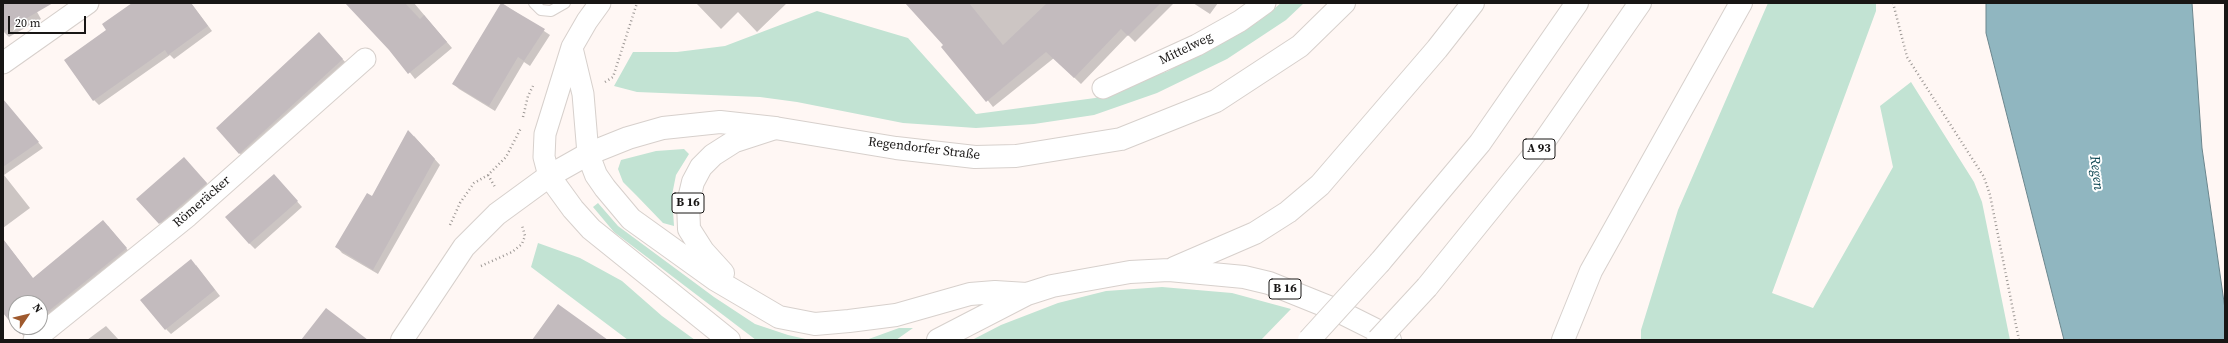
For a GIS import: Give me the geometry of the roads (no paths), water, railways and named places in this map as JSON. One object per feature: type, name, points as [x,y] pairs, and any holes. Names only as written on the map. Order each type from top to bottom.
[{"type":"main road","name":"Regendorfer Straße","points":[[402,340],[464,247],[507,204],[549,176],[588,154],[663,128],[720,122],[775,128],[896,148],[976,157],[1016,156],[1121,139],[1216,101],[1300,46],[1344,3]]},
{"type":"main road","points":[[1169,270],[1255,233],[1288,212],[1320,185],[1437,49],[1473,3]]},
{"type":"main road","points":[[1309,340],[1380,262],[1480,143],[1577,3]]},
{"type":"main road","name":"A 93","points":[[1378,340],[1427,287],[1541,146],[1640,3]]},
{"type":"main road","points":[[1564,339],[1591,271],[1741,3]]},
{"type":"main road","name":"B 16","points":[[752,302],[703,251],[689,228],[688,203],[696,177],[701,167],[713,155],[735,141],[775,128]]},
{"type":"main road","name":"B 16","points":[[588,154],[596,175],[631,219],[716,280],[779,317],[815,324],[896,315],[970,294],[995,292],[1027,294]]},
{"type":"main road","points":[[549,176],[572,209],[591,229],[729,340]]},
{"type":"main road","name":"B 16","points":[[938,340],[1027,294],[1052,286],[1130,272],[1169,270],[1244,277],[1268,283],[1336,310],[1374,329],[1390,340]]},
{"type":"main road","points":[[673,295],[713,340]]},
{"type":"street","points":[[3,63],[88,3]]},
{"type":"street","points":[[549,176],[544,157],[545,134],[572,47],[587,21],[600,3]]},
{"type":"street","name":"Mittelweg","points":[[1103,88],[1197,45],[1240,21],[1265,3]]},
{"type":"street","points":[[572,47],[583,94],[588,154]]},
{"type":"street","name":"Römeräcker","points":[[34,340],[188,216],[365,59]]},
{"type":"lane","points":[[534,3],[541,10],[551,11],[565,3]]},
{"type":"water","name":"Regen","points":[[1986,3],[2192,3],[2202,148],[2225,309],[2225,340],[2064,340],[1986,33]]}]
